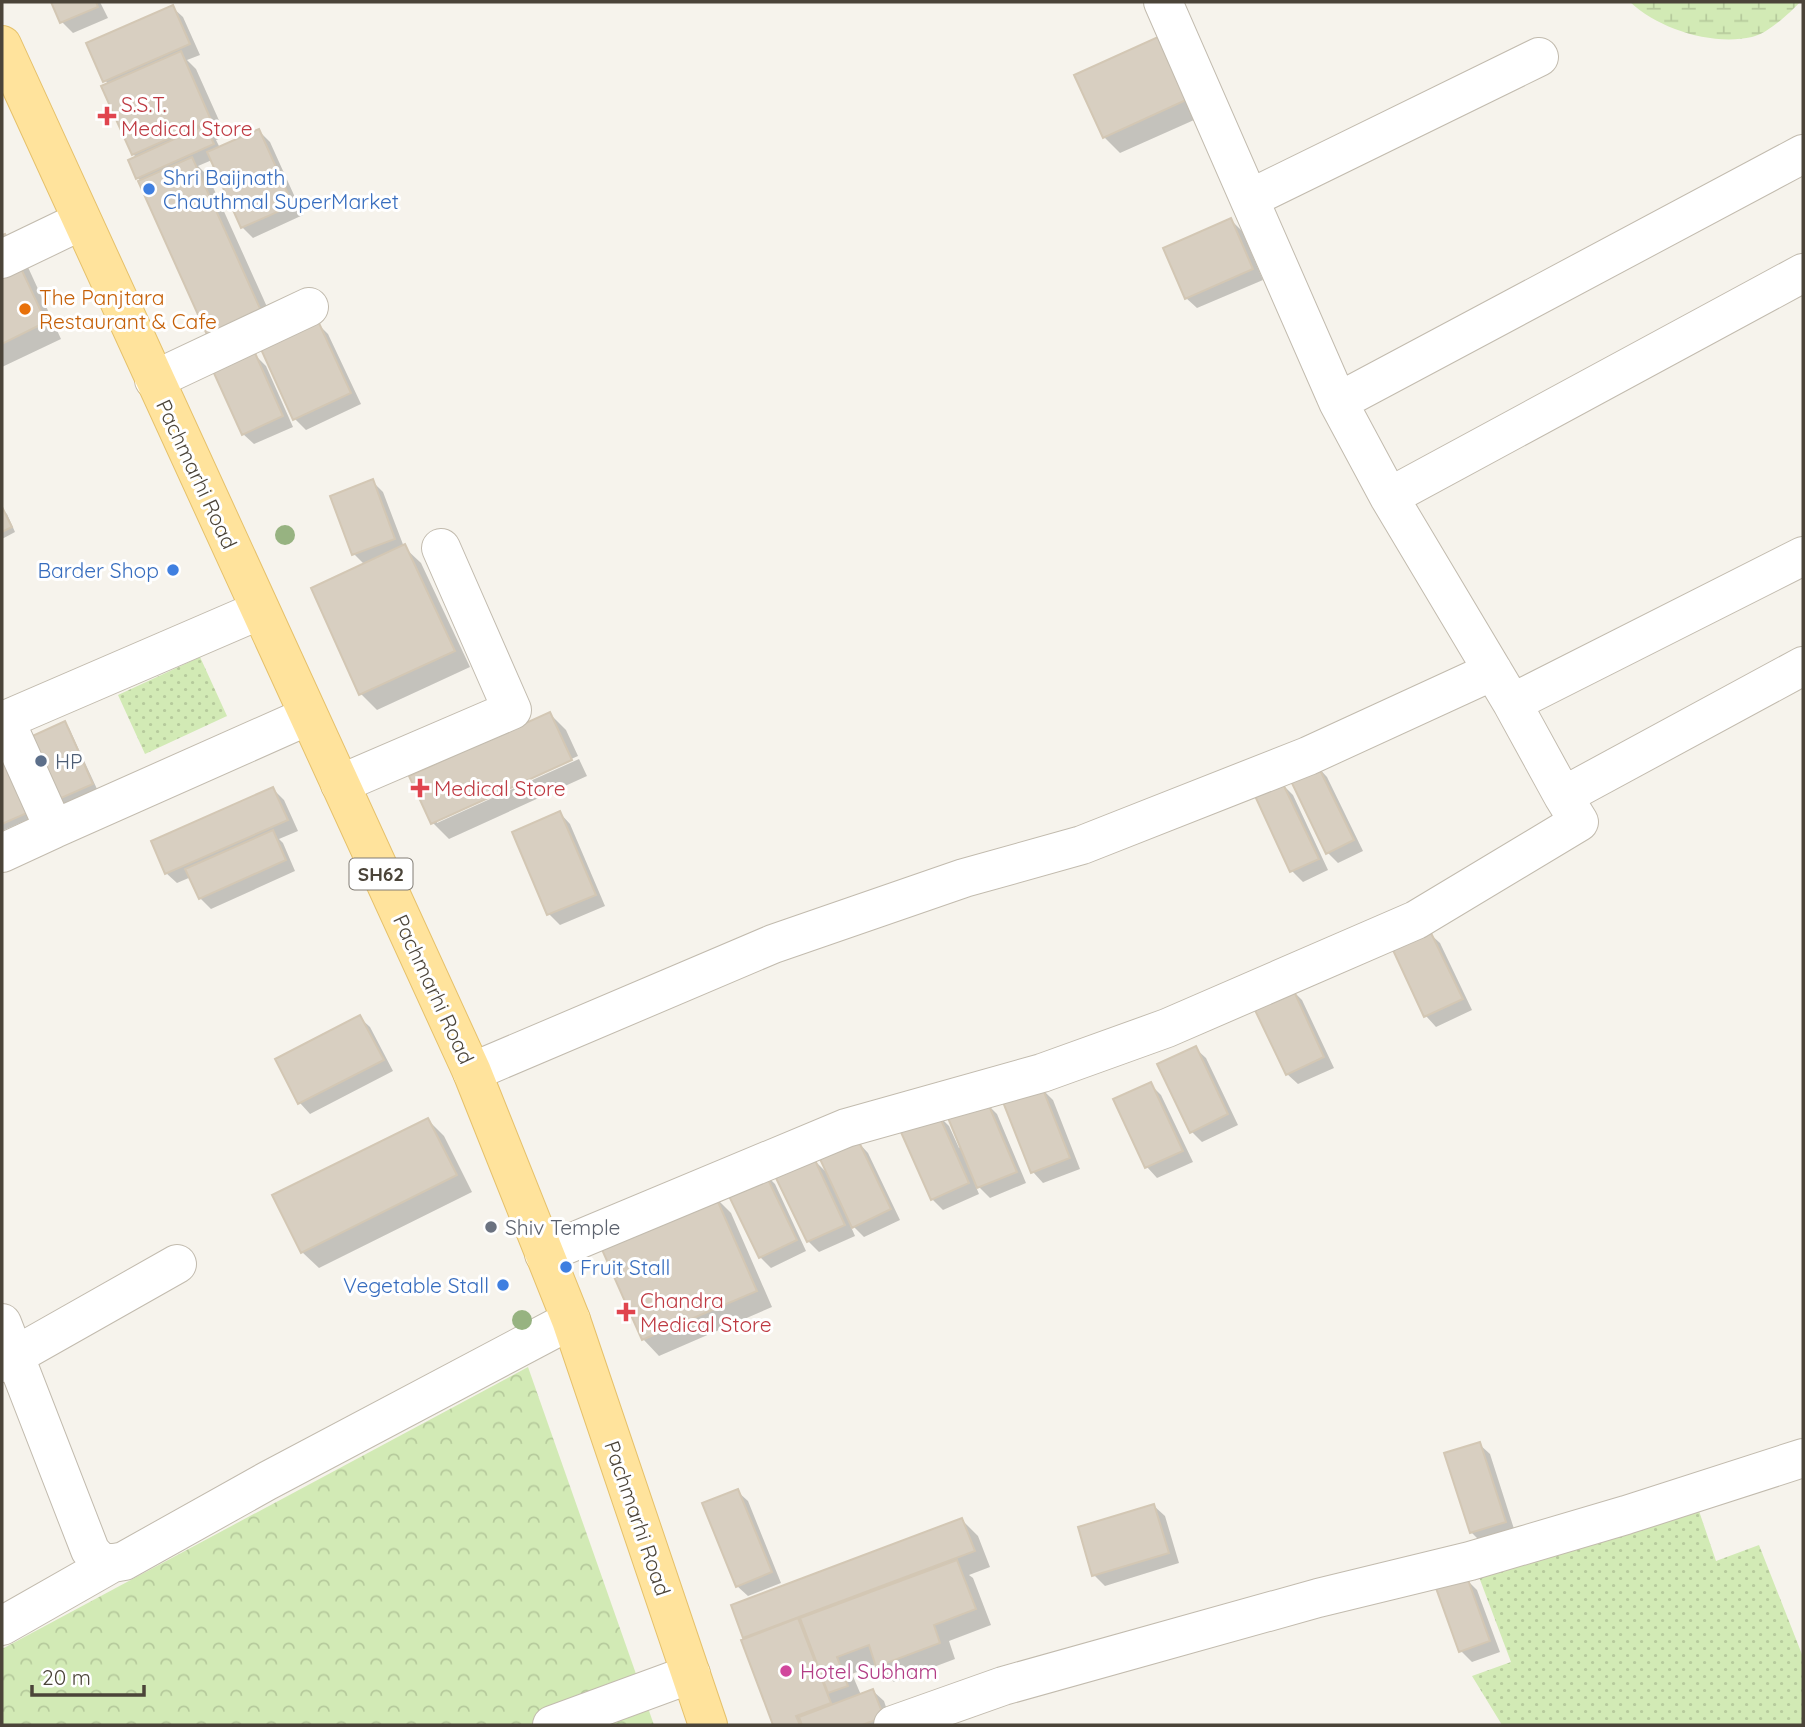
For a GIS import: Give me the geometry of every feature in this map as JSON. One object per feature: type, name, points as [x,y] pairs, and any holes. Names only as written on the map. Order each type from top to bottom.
[{"type":"main road","name":"Pachmarhi Road","points":[[2,45],[472,1072],[571,1320],[708,1725]]},
{"type":"street","points":[[544,1254],[846,1128],[1042,1073],[1167,1028],[1416,920],[1579,822],[1512,703],[1389,497],[1338,402],[1163,2]]},
{"type":"street","points":[[1251,198],[1539,57]]},
{"type":"street","points":[[1338,402],[1803,154]]},
{"type":"street","points":[[2,259],[81,221]]},
{"type":"street","points":[[1389,497],[1803,273]]},
{"type":"street","points":[[154,380],[309,307]]},
{"type":"street","points":[[340,784],[512,710],[441,548]]},
{"type":"street","points":[[1512,703],[1803,556]]},
{"type":"street","points":[[54,830],[3,721],[260,610]]},
{"type":"street","points":[[1563,796],[1803,666]]},
{"type":"street","points":[[472,1072],[773,944],[964,878],[1082,845],[1308,756],[1493,671]]},
{"type":"street","points":[[2,853],[308,716]]},
{"type":"street","points":[[108,1565],[98,1561],[89,1550],[6,1347],[177,1264]]},
{"type":"street","points":[[2,1626],[108,1565],[124,1561],[267,1481],[571,1320]]},
{"type":"street","points":[[893,1725],[1003,1686],[1318,1598],[1470,1561],[1626,1515],[1803,1458]]},
{"type":"street","points":[[552,1725],[691,1674]]},
{"type":"green space","points":[[1630,2],[1800,2],[1758,35],[1720,39],[1703,37],[1671,27],[1642,12]]},
{"type":"green space","points":[[200,657],[227,716],[145,754],[118,695]]},
{"type":"green space","points":[[528,1367],[654,1725],[2,1725],[2,1649]]},
{"type":"green space","points":[[1699,1511],[1716,1561],[1759,1545],[1803,1657],[1803,1725],[1502,1725],[1472,1676],[1511,1662],[1479,1577]]},
{"type":"building","points":[[51,2],[96,2],[98,7],[60,23]]},
{"type":"building","points":[[173,5],[190,44],[103,82],[86,43]]},
{"type":"building","points":[[1169,32],[1197,95],[1103,138],[1074,75]]},
{"type":"building","points":[[181,51],[211,120],[132,155],[101,86]]},
{"type":"building","points":[[205,125],[214,144],[136,179],[128,160]]},
{"type":"building","points":[[259,129],[293,205],[241,228],[207,152]]},
{"type":"building","points":[[192,157],[262,313],[208,337],[138,181]]},
{"type":"building","points":[[1231,218],[1253,269],[1185,299],[1163,248]]},
{"type":"building","points":[[5,234],[46,322],[2,344],[2,235]]},
{"type":"building","points":[[318,321],[351,393],[293,420],[260,347]]},
{"type":"building","points":[[255,353],[283,416],[242,435],[213,371]]},
{"type":"building","points":[[373,479],[395,539],[352,555],[330,496]]},
{"type":"building","points":[[2,507],[12,527],[2,532]]},
{"type":"building","points":[[405,544],[455,651],[359,695],[311,588]]},
{"type":"building","points":[[550,712],[572,760],[431,824],[409,776]]},
{"type":"building","points":[[65,721],[93,784],[2,824],[2,750]]},
{"type":"building","points":[[1317,764],[1354,840],[1326,854],[1289,777]]},
{"type":"building","points":[[1282,782],[1319,859],[1290,872],[1255,796]]},
{"type":"building","points":[[273,787],[288,820],[165,874],[151,841]]},
{"type":"building","points":[[560,811],[596,895],[547,915],[512,832]]},
{"type":"building","points":[[273,830],[286,860],[199,899],[185,869]]},
{"type":"building","points":[[1430,931],[1463,999],[1424,1017],[1392,948]]},
{"type":"building","points":[[1292,987],[1324,1057],[1286,1075],[1253,1006]]},
{"type":"building","points":[[360,1015],[384,1060],[298,1104],[275,1059]]},
{"type":"building","points":[[1196,1046],[1228,1114],[1190,1133],[1157,1064]]},
{"type":"building","points":[[1151,1082],[1183,1151],[1145,1168],[1113,1099]]},
{"type":"building","points":[[1042,1087],[1070,1158],[1031,1173],[1003,1102]]},
{"type":"building","points":[[987,1101],[1017,1172],[977,1188],[948,1118]]},
{"type":"building","points":[[938,1113],[969,1183],[931,1200],[900,1130]]},
{"type":"building","points":[[428,1118],[457,1175],[301,1253],[272,1195]]},
{"type":"building","points":[[858,1140],[891,1209],[852,1228],[820,1159]]},
{"type":"building","points":[[813,1156],[845,1225],[807,1242],[774,1174]]},
{"type":"building","points":[[764,1171],[797,1240],[759,1258],[726,1190]]},
{"type":"building","points":[[715,1195],[757,1291],[642,1340],[600,1245]]},
{"type":"building","points":[[1480,1442],[1506,1522],[1470,1533],[1444,1453]]},
{"type":"building","points":[[738,1489],[772,1572],[736,1587],[702,1503]]},
{"type":"building","points":[[1154,1504],[1169,1553],[1092,1576],[1078,1527]]},
{"type":"building","points":[[962,1518],[975,1551],[743,1638],[731,1605]]},
{"type":"building","points":[[957,1560],[976,1609],[934,1625],[940,1643],[876,1667],[869,1645],[837,1657],[848,1686],[828,1693],[800,1618]]},
{"type":"building","points":[[1467,1577],[1490,1641],[1459,1652],[1436,1588]]},
{"type":"building","name":"Hotel Subham","points":[[798,1618],[831,1703],[796,1716],[800,1725],[773,1725],[741,1640]]},
{"type":"building","points":[[873,1689],[884,1717],[862,1725],[802,1725],[799,1717]]},
{"type":"place","name":"S.S.T. Medical Store","points":[[107,116]]},
{"type":"place","name":"Shri Baijnath Chauthmal SuperMarket","points":[[149,189]]},
{"type":"place","name":"The Panjtara Restaurant & Cafe","points":[[25,309]]},
{"type":"place","name":"Barder Shop","points":[[173,570]]},
{"type":"place","name":"HP","points":[[41,761]]},
{"type":"place","name":"Medical Store","points":[[420,788]]},
{"type":"place","name":"Shiv Temple","points":[[491,1227]]},
{"type":"place","name":"Fruit Stall","points":[[566,1267]]},
{"type":"place","name":"Vegetable Stall","points":[[503,1285]]},
{"type":"place","name":"Chandra Medical Store","points":[[626,1312]]},
{"type":"place","name":"Hotel Subham","points":[[786,1671]]}]
